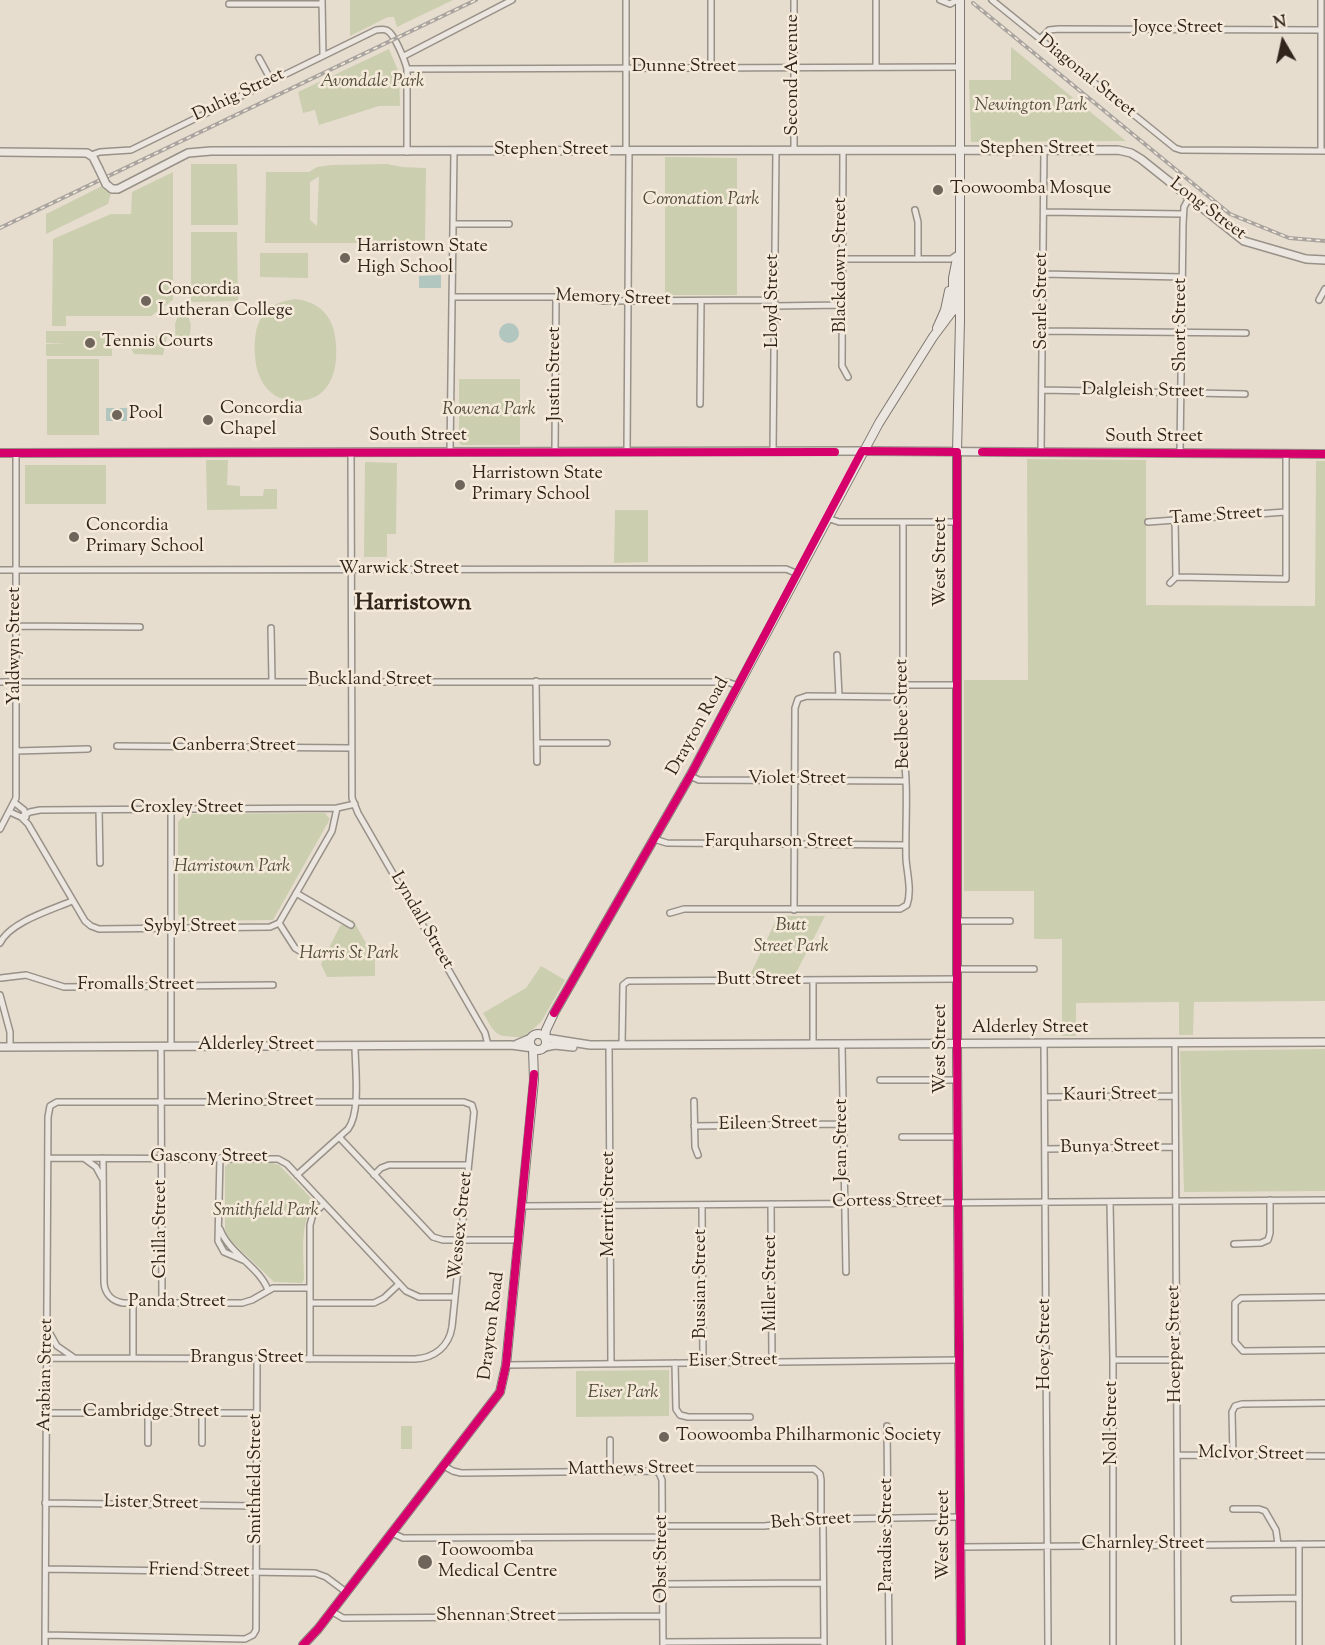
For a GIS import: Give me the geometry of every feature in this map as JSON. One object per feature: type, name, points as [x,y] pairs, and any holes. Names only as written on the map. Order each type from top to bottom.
[{"type":"main road","points":[[958,351],[960,325],[956,254],[961,150],[960,1]]},
{"type":"main road","points":[[933,337],[945,310],[958,267]]},
{"type":"main road","points":[[933,337],[958,300],[958,267]]},
{"type":"main road","points":[[953,278],[953,310],[958,351]]},
{"type":"main road","name":"Drayton Road","points":[[308,1645],[331,1611],[500,1392],[506,1365],[538,1048],[546,1038],[546,1030],[554,1013],[739,686],[862,451],[933,337]]},
{"type":"main road","name":"West Street","points":[[958,351],[957,1080],[961,1645]]},
{"type":"main road","name":"Drayton Road","points":[[534,1036],[554,1013]]},
{"type":"main road","points":[[538,1048],[530,1043],[534,1036],[542,1035],[546,1038]]},
{"type":"main road","name":"Drayton Road","points":[[303,1645],[318,1629]]},
{"type":"street","points":[[407,152],[407,69],[404,56],[512,0]]},
{"type":"street","points":[[626,0],[627,452]]},
{"type":"street","points":[[711,0],[711,67]]},
{"type":"street","name":"Second Avenue","points":[[794,0],[794,150]]},
{"type":"street","points":[[876,0],[876,66]]},
{"type":"street","points":[[940,0],[950,4],[960,1]]},
{"type":"street","name":"Diagonal Street","points":[[992,0],[1166,142],[1181,150],[1323,151]]},
{"type":"street","points":[[1321,0],[1323,151]]},
{"type":"street","points":[[229,4],[322,2],[323,55]]},
{"type":"street","name":"Duhig Street","points":[[91,155],[100,152],[131,150],[376,30],[385,29],[390,32],[404,56]]},
{"type":"street","name":"Joyce Street","points":[[1040,39],[1049,30],[1059,29],[1321,30]]},
{"type":"street","points":[[259,58],[271,80]]},
{"type":"street","name":"Dunne Street","points":[[407,69],[876,66],[960,68]]},
{"type":"street","name":"Stephen Street","points":[[91,155],[106,184],[112,189],[118,189],[178,158],[195,152],[245,150],[407,152],[1118,150],[1131,153]]},
{"type":"street","name":"Lloyd Street","points":[[773,452],[776,150]]},
{"type":"street","name":"Blackdown Street","points":[[843,150],[842,366],[848,378]]},
{"type":"street","name":"Searle Street","points":[[1041,452],[1044,150]]},
{"type":"street","points":[[0,152],[82,152],[91,155]]},
{"type":"street","points":[[450,452],[454,152]]},
{"type":"street","name":"Long Street","points":[[1131,153],[1244,241],[1306,259],[1325,260]]},
{"type":"street","name":"Short Street","points":[[1180,453],[1183,214],[1184,207],[1190,198]]},
{"type":"street","points":[[915,210],[918,227],[918,259]]},
{"type":"street","points":[[1044,212],[1183,214]]},
{"type":"street","points":[[453,224],[509,224]]},
{"type":"street","points":[[843,259],[918,259],[956,254],[958,267]]},
{"type":"street","points":[[1043,274],[1182,277]]},
{"type":"street","points":[[1319,300],[1325,289]]},
{"type":"street","name":"Memory Street","points":[[452,297],[585,297],[602,301],[842,305]]},
{"type":"street","name":"Justin Street","points":[[555,452],[556,297]]},
{"type":"street","points":[[700,301],[700,404]]},
{"type":"street","points":[[1043,331],[1246,333]]},
{"type":"street","name":"Dalgleish Street","points":[[1042,390],[1245,394]]},
{"type":"street","name":"South Street","points":[[0,453],[862,451],[1325,454]]},
{"type":"street","points":[[351,452],[353,801]]},
{"type":"street","name":"Yaldwyn Street","points":[[15,803],[16,453]]},
{"type":"street","points":[[1170,583],[1176,578],[1286,579],[1286,454]]},
{"type":"street","name":"Tame Street","points":[[1148,522],[1285,512]]},
{"type":"street","points":[[827,518],[838,522],[957,522]]},
{"type":"street","points":[[1175,520],[1176,578]]},
{"type":"street","name":"Beelbee Street","points":[[794,910],[900,909],[907,905],[910,896],[903,750],[903,522]]},
{"type":"street","name":"Warwick Street","points":[[0,570],[786,569],[798,574]]},
{"type":"street","points":[[16,626],[140,627]]},
{"type":"street","points":[[271,628],[272,681]]},
{"type":"street","points":[[837,655],[839,696]]},
{"type":"street","points":[[536,681],[537,762]]},
{"type":"street","name":"Buckland Street","points":[[0,682],[727,682],[739,686]]},
{"type":"street","points":[[903,685],[957,685]]},
{"type":"street","points":[[670,913],[684,909],[794,910],[795,708],[798,699],[807,696],[903,698]]},
{"type":"street","points":[[537,743],[607,743]]},
{"type":"street","name":"Canberra Street","points":[[117,746],[351,748]]},
{"type":"street","points":[[16,751],[88,749]]},
{"type":"street","name":"Violet Street","points":[[690,776],[699,780],[906,781]]},
{"type":"street","name":"Croxley Street","points":[[23,815],[40,810],[337,808],[353,801]]},
{"type":"street","name":"Lyndall Street","points":[[353,801],[485,1033],[488,1045]]},
{"type":"street","points":[[0,829],[15,803],[24,810],[23,815],[72,901],[18,925],[3,937],[0,944]]},
{"type":"street","points":[[300,951],[295,948],[279,923],[332,831],[337,808]]},
{"type":"street","points":[[171,809],[171,1046]]},
{"type":"street","points":[[99,810],[100,863]]},
{"type":"street","points":[[10,812],[23,815]]},
{"type":"street","name":"Farquharson Street","points":[[654,839],[667,843],[906,845]]},
{"type":"street","points":[[296,893],[351,925]]},
{"type":"street","name":"Sybyl Street","points":[[72,901],[85,921],[99,929],[270,927],[279,923]]},
{"type":"street","points":[[957,921],[1010,921]]},
{"type":"street","points":[[957,969],[1034,969]]},
{"type":"street","name":"Fromalls Street","points":[[0,978],[26,975],[64,987],[273,985]]},
{"type":"street","name":"Butt Street","points":[[622,1045],[623,985],[628,981],[957,979]]},
{"type":"street","points":[[813,980],[813,1044]]},
{"type":"street","points":[[0,995],[10,1032],[10,1047]]},
{"type":"street","name":"Alderley Street","points":[[511,1045],[534,1036]]},
{"type":"street","name":"Alderley Street","points":[[546,1038],[590,1045]]},
{"type":"street","name":"Alderley Street","points":[[0,1047],[511,1045],[538,1048],[555,1045],[575,1047],[590,1045],[1325,1042]]},
{"type":"street","name":"Hoepper Street","points":[[1175,1043],[1178,1645]]},
{"type":"street","name":"Jean Street","points":[[842,1044],[846,1272]]},
{"type":"street","name":"Hoey Street","points":[[1044,1044],[1048,1645]]},
{"type":"street","name":"Merritt Street","points":[[609,1045],[611,1364]]},
{"type":"street","name":"Chilla Street","points":[[161,1046],[162,1303]]},
{"type":"street","points":[[297,1175],[353,1122],[355,1046]]},
{"type":"street","points":[[880,1080],[957,1080]]},
{"type":"street","name":"Kauri Street","points":[[1045,1097],[1175,1096]]},
{"type":"street","points":[[694,1101],[695,1147],[698,1155]]},
{"type":"street","name":"Merino Street","points":[[51,1105],[57,1102],[466,1102],[470,1104]]},
{"type":"street","name":"Wessex Street","points":[[443,1347],[452,1331],[474,1112],[470,1104]]},
{"type":"street","name":"Arabian Street","points":[[45,1645],[48,1112],[51,1105]]},
{"type":"street","name":"Eileen Street","points":[[694,1126],[843,1124]]},
{"type":"street","points":[[339,1137],[431,1235],[443,1240],[518,1240]]},
{"type":"street","points":[[902,1137],[958,1137]]},
{"type":"street","name":"Bunya Street","points":[[1046,1149],[1175,1147]]},
{"type":"street","name":"Gascony Street","points":[[48,1158],[274,1158],[285,1162],[408,1293],[415,1296],[455,1297]]},
{"type":"street","points":[[80,1158],[96,1167],[104,1182]]},
{"type":"street","name":"Panda Street","points":[[103,1158],[104,1286],[114,1300],[120,1303],[245,1303],[276,1288],[310,1288]]},
{"type":"street","points":[[220,1158],[218,1241],[222,1250],[229,1256],[243,1260]]},
{"type":"street","points":[[374,1175],[389,1166],[468,1165]]},
{"type":"street","points":[[1234,1244],[1261,1244],[1268,1240],[1270,1200]]},
{"type":"street","name":"Cortess Street","points":[[521,1206],[1325,1200]]},
{"type":"street","name":"Noll Street","points":[[1110,1202],[1113,1360],[1113,1645]]},
{"type":"street","name":"Miller Street","points":[[771,1203],[772,1362]]},
{"type":"street","points":[[310,1359],[310,1221],[315,1212],[324,1204]]},
{"type":"street","name":"Bussian Street","points":[[702,1205],[703,1362]]},
{"type":"street","points":[[220,1224],[223,1236],[263,1280],[268,1290]]},
{"type":"street","points":[[310,1303],[374,1303],[384,1298],[399,1284]]},
{"type":"street","points":[[1325,1297],[1241,1298],[1235,1303],[1235,1342],[1243,1351],[1325,1350]]},
{"type":"street","points":[[133,1303],[133,1358]]},
{"type":"street","points":[[48,1328],[51,1338],[60,1349],[81,1358]]},
{"type":"street","name":"Brangus Street","points":[[47,1358],[420,1359],[432,1355],[443,1347]]},
{"type":"street","name":"Smithfield Street","points":[[45,1635],[245,1639],[253,1635],[256,1630],[257,1359]]},
{"type":"street","name":"Eiser Street","points":[[506,1365],[960,1360]]},
{"type":"street","points":[[1113,1360],[1176,1360]]},
{"type":"street","points":[[675,1363],[676,1409],[680,1415],[750,1417]]},
{"type":"street","points":[[1233,1456],[1232,1412],[1235,1406],[1325,1403]]},
{"type":"street","name":"Cambridge Street","points":[[46,1413],[256,1413]]},
{"type":"street","points":[[148,1413],[148,1443]]},
{"type":"street","points":[[202,1413],[202,1443]]},
{"type":"street","name":"Paradise Street","points":[[887,1425],[888,1645]]},
{"type":"street","points":[[610,1440],[610,1472]]},
{"type":"street","name":"McIvor Street","points":[[1178,1455],[1325,1456]]},
{"type":"street","name":"Matthews Street","points":[[444,1466],[461,1473],[655,1471],[659,1473],[665,1469],[809,1468],[818,1472],[821,1480],[822,1519]]},
{"type":"street","name":"Obst Street","points":[[659,1473],[662,1480],[663,1643]]},
{"type":"street","name":"Lister Street","points":[[45,1503],[256,1506]]},
{"type":"street","points":[[1233,1509],[1265,1511],[1276,1530],[1278,1544]]},
{"type":"street","name":"Beh Street","points":[[663,1526],[773,1525],[822,1519],[960,1517]]},
{"type":"street","points":[[663,1643],[824,1643],[822,1519]]},
{"type":"street","points":[[392,1533],[403,1538],[663,1537]]},
{"type":"street","points":[[1299,1544],[1299,1645]]},
{"type":"street","name":"Charnley Street","points":[[961,1546],[1325,1544]]},
{"type":"street","name":"Friend Street","points":[[46,1569],[319,1574],[346,1592]]},
{"type":"street","points":[[663,1584],[824,1583]]},
{"type":"street","points":[[1234,1599],[1299,1598]]},
{"type":"street","name":"Shennan Street","points":[[331,1611],[343,1618],[663,1616]]},
{"type":"green space","points":[[350,0],[453,0],[397,27],[394,17],[388,17],[350,36]]},
{"type":"green space","name":"Newington Park","points":[[1011,47],[1126,141],[971,142],[969,80],[1011,80]]},
{"type":"green space","name":"Avondale Park","points":[[389,49],[399,73],[400,106],[379,106],[319,125],[315,110],[303,113],[298,92]]},
{"type":"green space","name":"Coronation Park","points":[[665,157],[737,158],[737,295],[665,295]]},
{"type":"green space","points":[[191,164],[237,164],[238,225],[191,225]]},
{"type":"green space","points":[[387,164],[426,168],[425,246],[377,246],[376,243],[265,243],[266,172],[309,172],[317,167]],"holes":[[[319,177],[317,226],[310,220],[310,182]]]},
{"type":"green space","points":[[173,172],[173,300],[151,316],[66,316],[66,326],[52,326],[53,239],[111,214],[131,214],[132,192]]},
{"type":"green space","points":[[102,186],[111,193],[108,204],[46,234],[46,214]]},
{"type":"green space","points":[[191,232],[237,232],[238,301],[191,302]]},
{"type":"green space","points":[[260,253],[308,253],[308,278],[260,277]]},
{"type":"green space","points":[[295,299],[313,304],[325,313],[333,327],[336,355],[333,375],[324,391],[307,400],[296,401],[278,397],[266,387],[258,372],[255,344],[258,325],[267,310],[284,301]]},
{"type":"green space","points":[[183,304],[191,324],[189,346],[176,346],[175,324]]},
{"type":"green space","name":"Tennis Courts","points":[[46,331],[112,331],[112,356],[46,356],[46,344],[68,343],[46,343]]},
{"type":"green space","points":[[167,336],[163,355],[134,354],[127,341],[129,337]]},
{"type":"green space","points":[[47,359],[99,359],[99,435],[47,435]]},
{"type":"green space","name":"Rowena Park","points":[[459,379],[520,379],[520,445],[462,445],[459,443]]},
{"type":"green space","points":[[1027,459],[1146,460],[1146,605],[1315,606],[1316,461],[1325,461],[1325,1001],[1194,1002],[1193,1035],[1179,1035],[1179,1002],[1076,1003],[1076,1036],[1062,1036],[1062,939],[1034,939],[1034,891],[964,891],[964,680],[1028,680]]},
{"type":"green space","points":[[206,460],[228,460],[227,485],[240,486],[240,496],[263,496],[264,489],[277,489],[277,509],[207,510]]},
{"type":"green space","points":[[365,462],[397,463],[396,534],[387,534],[387,557],[364,557]]},
{"type":"green space","points":[[25,465],[106,465],[106,504],[25,504]]},
{"type":"green space","points":[[615,510],[648,510],[648,562],[614,563]]},
{"type":"green space","name":"Harristown Park","points":[[325,813],[330,819],[273,920],[185,921],[178,914],[178,822],[185,814]]},
{"type":"green space","name":"Butt Street Park","points":[[778,916],[825,916],[795,975],[750,975]]},
{"type":"green space","name":"Harris St Park","points":[[353,920],[375,959],[375,976],[327,977],[321,964],[340,926]]},
{"type":"green space","points":[[541,966],[565,980],[541,1022],[524,1037],[508,1037],[498,1034],[483,1013],[526,988]]},
{"type":"green space","points":[[1325,1049],[1325,1191],[1184,1192],[1180,1051]]},
{"type":"green space","name":"Smithfield Park","points":[[229,1163],[279,1165],[313,1200],[314,1204],[304,1230],[304,1279],[302,1283],[274,1282],[227,1237],[225,1167]]},
{"type":"green space","name":"Eiser Park","points":[[669,1370],[669,1416],[576,1417],[576,1371]]},
{"type":"green space","points":[[401,1426],[412,1426],[412,1449],[401,1449]]},
{"type":"water","points":[[441,275],[441,288],[419,288],[419,276]]},
{"type":"water","points":[[509,323],[516,326],[519,333],[516,340],[509,343],[502,340],[499,333],[502,326]]},
{"type":"water","points":[[106,408],[127,408],[127,421],[106,421]]},
{"type":"railway","points":[[0,228],[476,0]]},
{"type":"railway","points":[[973,3],[1230,214],[1289,238],[1325,241]]},
{"type":"cycle path","points":[[554,1013],[690,776],[862,451],[957,452],[957,1044],[961,1645]]},
{"type":"cycle path","points":[[0,453],[835,452]]},
{"type":"cycle path","points":[[982,452],[1325,454]]},
{"type":"cycle path","points":[[303,1645],[318,1629],[500,1392],[506,1365],[534,1074]]},
{"type":"place","name":"Toowoomba Mosque","points":[[938,190]]},
{"type":"place","name":"Harristown State High School","points":[[345,258]]},
{"type":"place","name":"Concordia Lutheran College","points":[[146,301]]},
{"type":"place","name":"Tennis Courts","points":[[90,343]]},
{"type":"place","name":"Pool","points":[[117,415]]},
{"type":"place","name":"Concordia Chapel","points":[[208,420]]},
{"type":"place","name":"Harristown State Primary School","points":[[460,485]]},
{"type":"place","name":"Concordia Primary School","points":[[74,537]]},
{"type":"place","name":"Toowoomba Philharmonic Society","points":[[664,1437]]},
{"type":"place","name":"Toowoomba Medical Centre","points":[[425,1562]]},
{"type":"district","name":"Harristown","points":[[413,605]]}]
